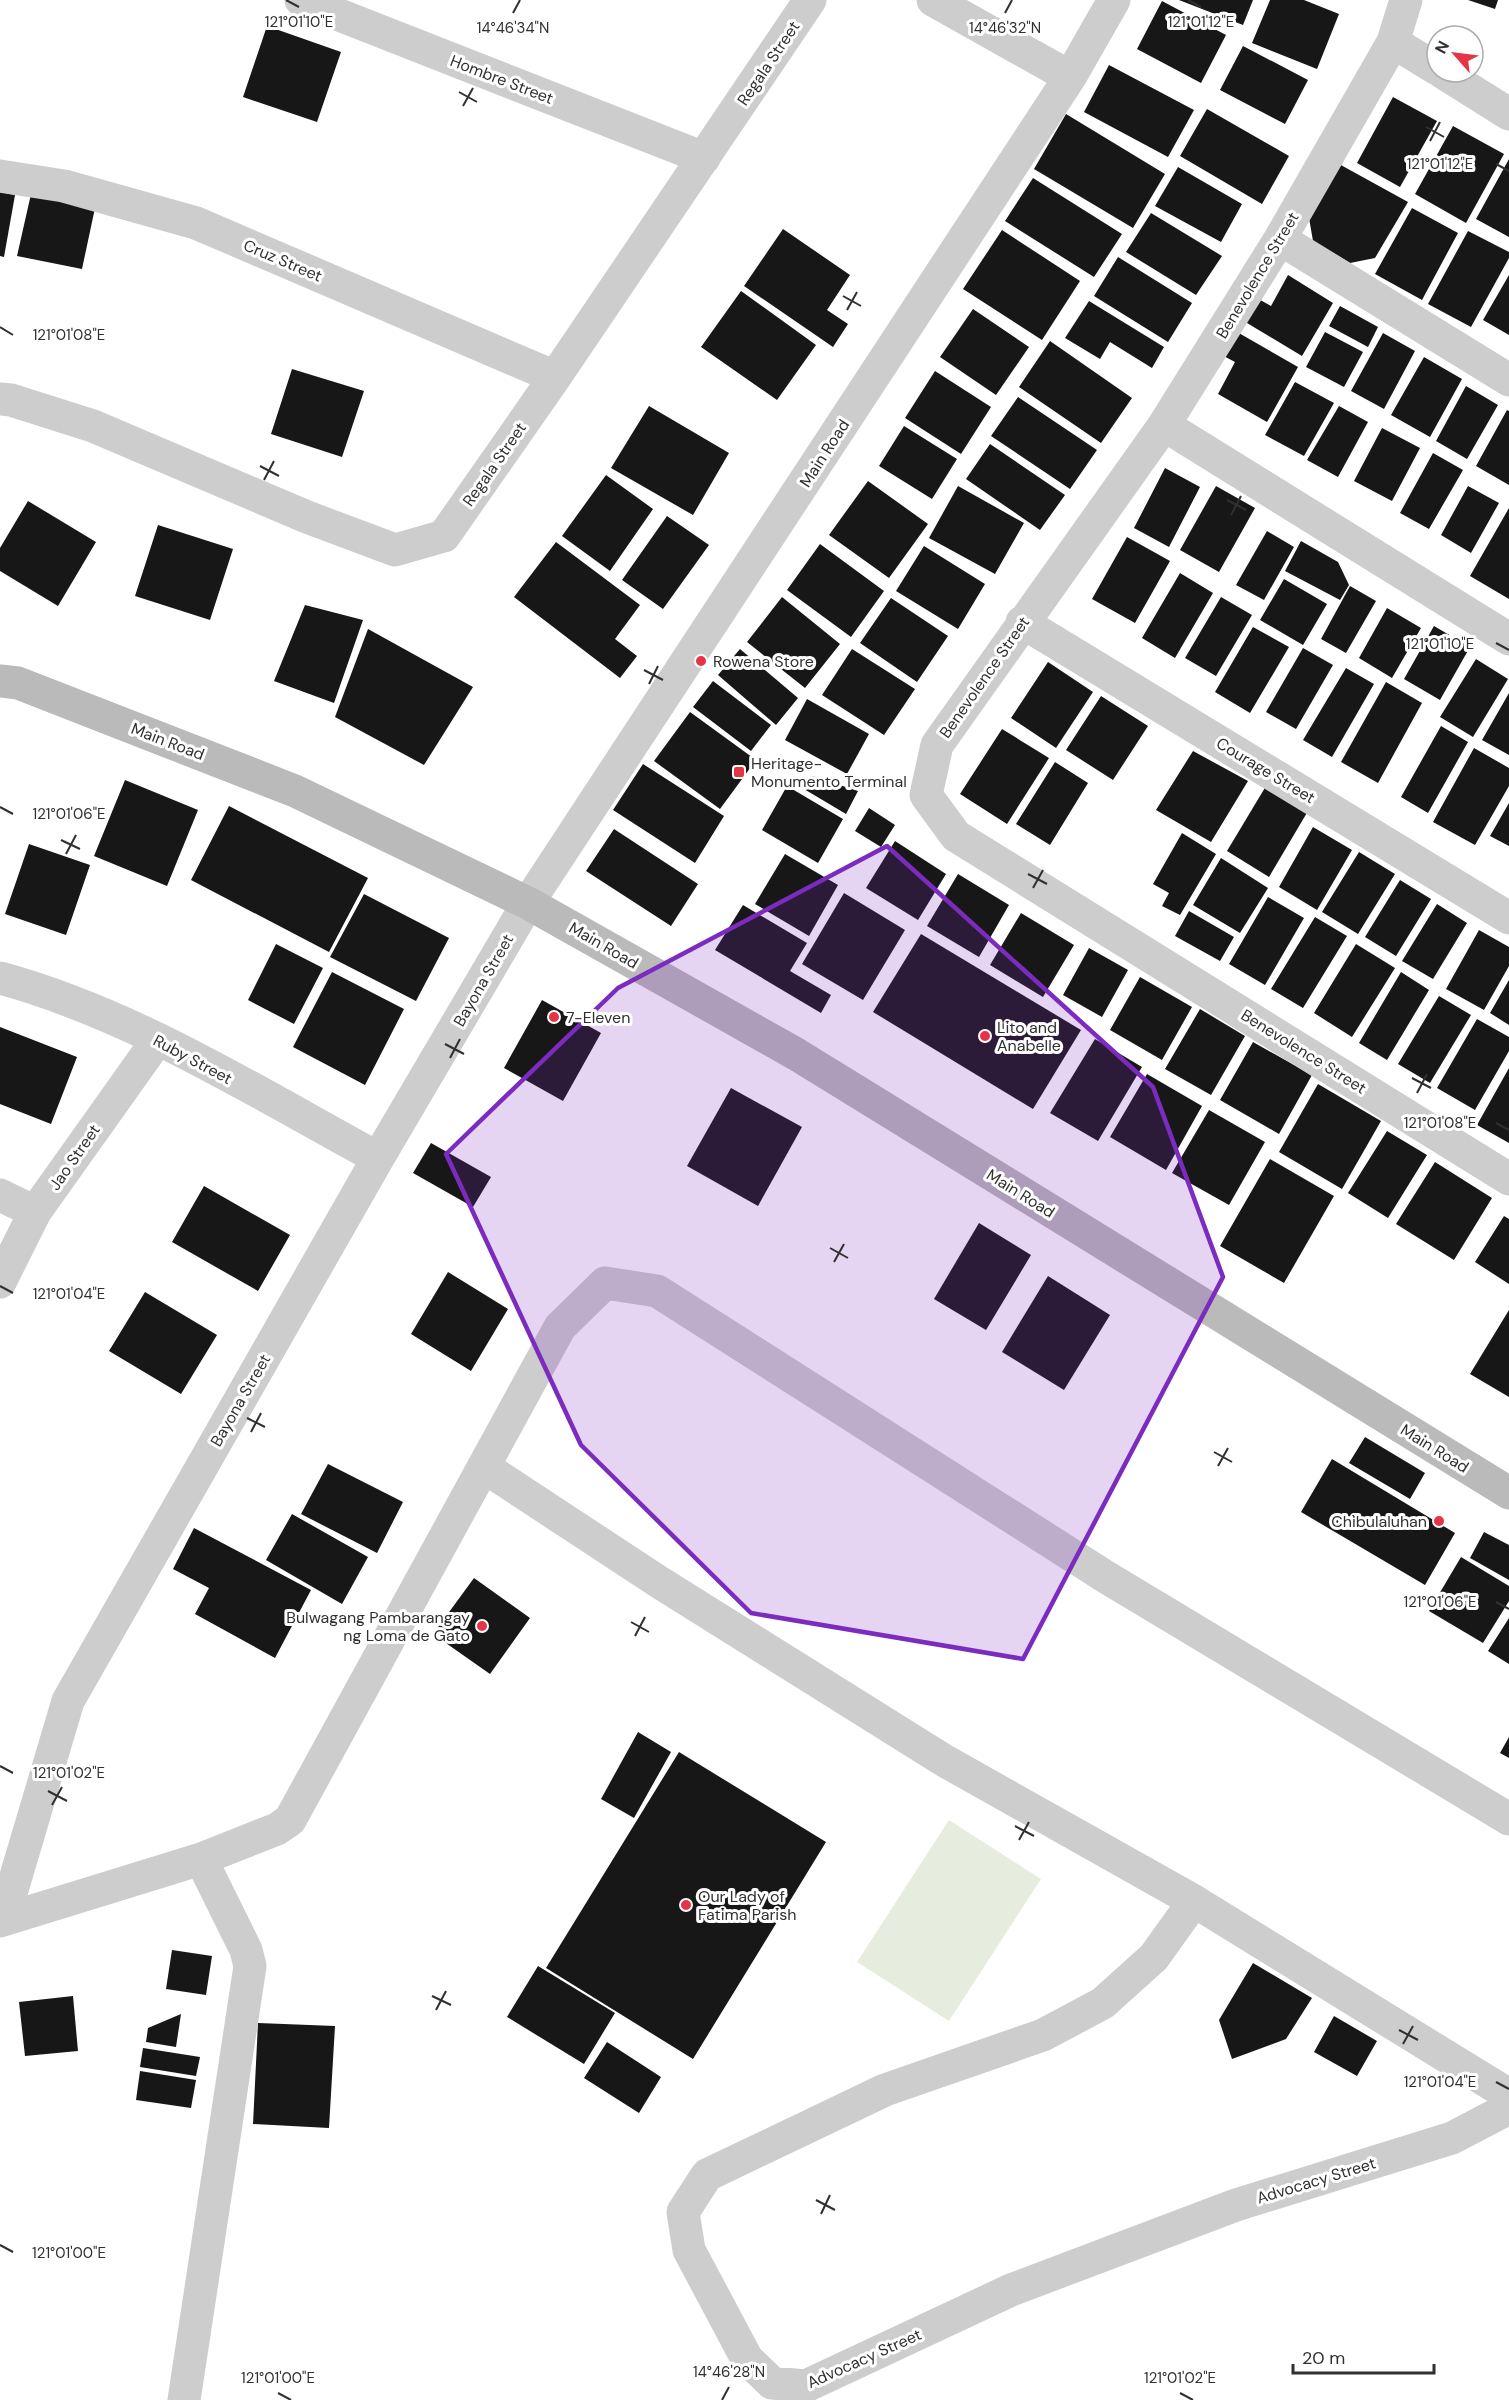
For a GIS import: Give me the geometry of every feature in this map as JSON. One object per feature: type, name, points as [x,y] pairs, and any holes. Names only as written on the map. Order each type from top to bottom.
[{"type":"main road","name":"Main Road","points":[[0,681],[18,683],[295,791],[528,903],[796,1054],[1509,1493]]},
{"type":"street","name":"Hombre Street","points":[[301,0],[704,158]]},
{"type":"street","name":"Regala Street","points":[[0,399],[11,400],[93,426],[307,517],[395,550],[444,536],[555,377],[810,0]]},
{"type":"street","points":[[933,0],[1070,77]]},
{"type":"street","name":"Main Road","points":[[528,903],[1070,77],[1114,0]]},
{"type":"street","name":"Benevolence Street","points":[[1406,0],[1393,42],[1280,239],[1164,425],[937,744],[926,795],[956,836],[1509,1179]]},
{"type":"street","points":[[1393,42],[1425,62]]},
{"type":"street","points":[[1461,84],[1509,114]]},
{"type":"street","name":"Cruz Street","points":[[0,176],[64,186],[196,223],[555,377]]},
{"type":"street","points":[[1280,239],[1509,380]]},
{"type":"street","points":[[1164,425],[1509,639]]},
{"type":"street","name":"Courage Street","points":[[1022,622],[1509,918]]},
{"type":"street","name":"Bayona Street","points":[[1,1920],[68,1701],[378,1158],[528,903]]},
{"type":"street","name":"Ruby Street","points":[[0,978],[39,988],[158,1039],[378,1158]]},
{"type":"street","name":"Jao Street","points":[[0,1282],[35,1212],[158,1039]]},
{"type":"street","points":[[0,1195],[35,1212]]},
{"type":"street","points":[[1,1920],[201,1859],[277,1829],[290,1820],[560,1327],[605,1283],[657,1291],[1106,1577],[1509,1819]]},
{"type":"street","points":[[484,1467],[658,1582],[945,1761],[1194,1901],[1509,2095]]},
{"type":"street","points":[[184,2400],[249,1966],[246,1950],[201,1859]]},
{"type":"street","name":"Advocacy Street","points":[[1194,1901],[1154,1957],[1103,2003],[1043,2035],[885,2090],[707,2175],[683,2212],[689,2250],[747,2359],[772,2383],[806,2386],[1011,2290],[1236,2205],[1452,2138],[1509,2108]]},
{"type":"highlighted area","points":[[887,846],[1153,1087],[1223,1277],[1023,1659],[751,1613],[581,1445],[446,1154],[618,988]]},
{"type":"green space","points":[[949,1820],[1041,1879],[949,2021],[857,1962]]},
{"type":"building","points":[[1179,0],[1253,0],[1243,25]]},
{"type":"building","points":[[1270,0],[1304,0],[1339,14],[1317,69],[1252,43]]},
{"type":"building","points":[[1468,0],[1498,0],[1495,9]]},
{"type":"building","points":[[1162,1],[1226,35],[1201,83],[1137,49]]},
{"type":"building","points":[[267,26],[341,52],[317,122],[243,97]]},
{"type":"building","points":[[1243,46],[1308,80],[1285,124],[1220,90]]},
{"type":"building","points":[[1109,65],[1194,110],[1168,157],[1084,112]]},
{"type":"building","points":[[1393,97],[1437,121],[1400,187],[1357,163]]},
{"type":"building","points":[[1207,109],[1289,156],[1262,204],[1180,156]]},
{"type":"building","points":[[1066,114],[1165,174],[1133,228],[1034,169]]},
{"type":"building","points":[[1453,126],[1504,154],[1466,223],[1415,194]]},
{"type":"building","points":[[1509,159],[1509,237],[1476,219]]},
{"type":"building","points":[[1339,164],[1408,202],[1375,258],[1350,263],[1313,241],[1309,218]]},
{"type":"building","points":[[1178,167],[1242,204],[1221,242],[1155,206]]},
{"type":"building","points":[[1033,178],[1122,234],[1094,277],[1005,221]]},
{"type":"building","points":[[0,192],[15,195],[4,257],[0,256]]},
{"type":"building","points":[[31,194],[95,208],[82,269],[17,256]]},
{"type":"building","points":[[1412,208],[1458,233],[1422,300],[1375,274]]},
{"type":"building","points":[[1151,213],[1222,256],[1196,295],[1126,252]]},
{"type":"building","points":[[783,229],[850,275],[827,310],[848,324],[833,347],[744,286]]},
{"type":"building","points":[[1002,230],[1080,281],[1042,340],[963,289]]},
{"type":"building","points":[[1468,231],[1509,252],[1509,258],[1471,327],[1428,304]]},
{"type":"building","points":[[1118,257],[1192,303],[1168,342],[1094,296]]},
{"type":"building","points":[[1288,275],[1333,303],[1302,356],[1242,320],[1255,297],[1271,306]]},
{"type":"building","points":[[1509,275],[1509,335],[1483,320]]},
{"type":"building","points":[[741,291],[816,345],[777,400],[701,347]]},
{"type":"building","points":[[1089,301],[1164,347],[1152,368],[1110,342],[1100,359],[1065,338]]},
{"type":"building","points":[[1340,306],[1378,327],[1368,347],[1329,326]]},
{"type":"building","points":[[973,309],[1029,347],[996,395],[940,357]]},
{"type":"building","points":[[1230,328],[1298,367],[1267,422],[1218,394],[1235,362],[1216,352]]},
{"type":"building","points":[[1325,332],[1363,352],[1344,387],[1306,367]]},
{"type":"building","points":[[1383,333],[1415,351],[1384,409],[1351,391]]},
{"type":"building","points":[[1050,341],[1132,398],[1101,443],[1019,387]]},
{"type":"building","points":[[1424,357],[1462,379],[1430,437],[1391,415]]},
{"type":"building","points":[[292,369],[364,391],[342,457],[271,434]]},
{"type":"building","points":[[935,371],[991,407],[961,454],[905,418]]},
{"type":"building","points":[[1295,382],[1334,403],[1304,456],[1265,435]]},
{"type":"building","points":[[1466,386],[1498,405],[1467,459],[1436,441]]},
{"type":"building","points":[[1018,397],[1097,450],[1070,489],[991,436]]},
{"type":"building","points":[[649,406],[729,453],[693,515],[611,468]]},
{"type":"building","points":[[1339,406],[1368,422],[1338,477],[1307,460]]},
{"type":"building","points":[[1507,410],[1509,411],[1509,485],[1476,466]]},
{"type":"building","points":[[904,426],[957,459],[932,499],[879,466]]},
{"type":"building","points":[[1382,428],[1420,448],[1392,501],[1354,481]]},
{"type":"building","points":[[990,444],[1065,495],[1040,530],[966,479]]},
{"type":"building","points":[[1433,453],[1463,470],[1429,529],[1400,513]]},
{"type":"building","points":[[1165,468],[1200,487],[1169,547],[1134,528]]},
{"type":"building","points":[[606,475],[653,509],[610,571],[562,536]]},
{"type":"building","points":[[868,481],[928,524],[889,578],[829,535]]},
{"type":"building","points":[[958,486],[1024,523],[995,574],[929,538]]},
{"type":"building","points":[[1216,486],[1255,508],[1219,572],[1180,550]]},
{"type":"building","points":[[1468,486],[1499,503],[1471,553],[1441,535]]},
{"type":"building","points":[[28,501],[96,542],[58,606],[0,571],[0,548]]},
{"type":"building","points":[[1509,508],[1509,599],[1470,576]]},
{"type":"building","points":[[667,516],[709,545],[663,609],[622,580]]},
{"type":"building","points":[[158,525],[233,549],[210,620],[135,596]]},
{"type":"building","points":[[1267,531],[1294,547],[1264,600],[1236,585]]},
{"type":"building","points":[[1127,537],[1170,561],[1135,623],[1092,599]]},
{"type":"building","points":[[1301,541],[1338,562],[1349,585],[1340,600],[1285,571]]},
{"type":"building","points":[[556,542],[640,605],[615,639],[637,656],[620,678],[514,597]]},
{"type":"building","points":[[820,544],[884,591],[851,637],[787,590]]},
{"type":"building","points":[[924,546],[985,584],[958,629],[896,591]]},
{"type":"building","points":[[1180,573],[1213,593],[1175,658],[1142,638]]},
{"type":"building","points":[[1284,579],[1327,604],[1303,645],[1260,620]]},
{"type":"building","points":[[1350,586],[1376,601],[1346,653],[1321,639]]},
{"type":"building","points":[[782,597],[840,644],[805,688],[747,642]]},
{"type":"building","points":[[1221,597],[1252,615],[1216,676],[1185,658]]},
{"type":"building","points":[[891,598],[948,636],[917,682],[860,643]]},
{"type":"building","points":[[305,605],[363,620],[334,703],[274,681]]},
{"type":"building","points":[[1387,608],[1421,628],[1392,678],[1359,658]]},
{"type":"building","points":[[1434,626],[1470,647],[1440,700],[1404,679]]},
{"type":"building","points":[[1253,627],[1289,647],[1250,713],[1215,692]]},
{"type":"building","points":[[368,629],[473,687],[424,765],[335,717]]},
{"type":"building","points":[[1303,648],[1333,665],[1296,729],[1266,712]]},
{"type":"building","points":[[740,649],[798,698],[776,725],[718,675]]},
{"type":"building","points":[[852,649],[915,689],[884,735],[822,695]]},
{"type":"building","points":[[1476,659],[1508,679],[1473,737],[1440,717]]},
{"type":"building","points":[[1048,662],[1093,692],[1056,748],[1011,718]]},
{"type":"building","points":[[1346,668],[1374,684],[1332,757],[1303,740]]},
{"type":"building","points":[[713,681],[771,725],[751,751],[693,707]]},
{"type":"building","points":[[1386,682],[1422,703],[1378,783],[1341,762]]},
{"type":"building","points":[[1509,693],[1509,755],[1482,740]]},
{"type":"building","points":[[1101,696],[1148,726],[1113,780],[1066,750]]},
{"type":"building","points":[[807,699],[869,734],[847,774],[785,740]]},
{"type":"building","points":[[690,712],[756,760],[720,809],[654,761]]},
{"type":"building","points":[[1441,726],[1468,742],[1428,813],[1401,797]]},
{"type":"building","points":[[1002,729],[1049,758],[1007,824],[960,794]]},
{"type":"building","points":[[1474,748],[1509,768],[1509,786],[1475,845],[1433,822]]},
{"type":"building","points":[[1193,751],[1248,781],[1211,842],[1156,810]]},
{"type":"building","points":[[1055,762],[1088,783],[1050,845],[1016,824]]},
{"type":"building","points":[[643,764],[724,816],[695,863],[613,810]]},
{"type":"building","points":[[812,776],[858,791],[846,814],[804,789]]},
{"type":"building","points":[[125,780],[198,810],[167,886],[94,856]]},
{"type":"building","points":[[787,786],[843,819],[818,863],[762,830]]},
{"type":"building","points":[[1266,786],[1308,811],[1269,877],[1227,851]]},
{"type":"building","points":[[1509,803],[1509,846],[1490,836]]},
{"type":"building","points":[[229,806],[368,878],[329,952],[191,880]]},
{"type":"building","points":[[869,808],[895,825],[881,847],[855,831]]},
{"type":"building","points":[[1313,827],[1352,850],[1317,910],[1279,887]]},
{"type":"building","points":[[614,829],[698,884],[671,926],[586,871]]},
{"type":"building","points":[[1182,833],[1216,854],[1180,915],[1162,906],[1169,893],[1153,884]]},
{"type":"building","points":[[895,841],[946,874],[918,920],[866,888]]},
{"type":"building","points":[[29,844],[90,865],[66,935],[5,914]]},
{"type":"building","points":[[1359,852],[1395,874],[1358,934],[1322,912]]},
{"type":"building","points":[[785,854],[838,885],[809,936],[755,904]]},
{"type":"building","points":[[1221,858],[1268,888],[1240,933],[1193,905]]},
{"type":"building","points":[[958,874],[1009,905],[979,957],[927,926]]},
{"type":"building","points":[[1400,880],[1431,899],[1396,956],[1365,937]]},
{"type":"building","points":[[844,893],[905,930],[863,1000],[802,964]]},
{"type":"building","points":[[364,894],[449,938],[416,1001],[330,957]]},
{"type":"building","points":[[1268,897],[1304,918],[1265,985],[1229,964]]},
{"type":"building","points":[[1437,904],[1467,923],[1433,979],[1402,961]]},
{"type":"building","points":[[743,905],[807,943],[790,971],[831,995],[821,1013],[715,950]]},
{"type":"building","points":[[1189,911],[1234,937],[1220,961],[1175,936]]},
{"type":"building","points":[[1021,913],[1074,945],[1043,997],[990,965]]},
{"type":"building","points":[[1315,917],[1347,936],[1303,1008],[1271,989]]},
{"type":"building","points":[[1479,930],[1509,947],[1509,966],[1484,1010],[1446,989]]},
{"type":"building","points":[[921,934],[1081,1030],[1033,1109],[873,1012]]},
{"type":"building","points":[[276,944],[323,968],[294,1024],[248,1000]]},
{"type":"building","points":[[1356,944],[1395,968],[1352,1037],[1314,1013]]},
{"type":"building","points":[[1089,948],[1128,970],[1102,1017],[1063,995]]},
{"type":"building","points":[[332,972],[404,1009],[365,1085],[293,1047]]},
{"type":"building","points":[[1401,972],[1429,990],[1387,1060],[1359,1043]]},
{"type":"building","points":[[1140,977],[1192,1007],[1162,1060],[1110,1030]]},
{"type":"building","points":[[1509,980],[1509,1025],[1490,1013]]},
{"type":"building","points":[[1439,996],[1471,1015],[1430,1083],[1398,1064]]},
{"type":"building","points":[[542,1000],[601,1033],[563,1101],[504,1068]]},
{"type":"building","points":[[1200,1009],[1245,1036],[1211,1095],[1165,1069]]},
{"type":"building","points":[[1477,1019],[1509,1037],[1509,1051],[1475,1110],[1437,1088]]},
{"type":"building","points":[[0,1027],[77,1057],[51,1124],[0,1104]]},
{"type":"building","points":[[1095,1039],[1142,1067],[1098,1141],[1050,1113]]},
{"type":"building","points":[[1253,1042],[1312,1075],[1279,1134],[1220,1100]]},
{"type":"building","points":[[1509,1068],[1509,1143],[1477,1125]]},
{"type":"building","points":[[1147,1074],[1202,1106],[1166,1170],[1110,1137]]},
{"type":"building","points":[[1318,1084],[1381,1121],[1342,1189],[1279,1152]]},
{"type":"building","points":[[731,1088],[802,1127],[758,1206],[687,1166]]},
{"type":"building","points":[[1209,1110],[1265,1142],[1229,1205],[1172,1173]]},
{"type":"building","points":[[1387,1131],[1427,1155],[1388,1218],[1348,1193]]},
{"type":"building","points":[[431,1143],[491,1177],[473,1207],[413,1173]]},
{"type":"building","points":[[1270,1159],[1334,1196],[1284,1283],[1220,1246]]},
{"type":"building","points":[[1435,1162],[1492,1198],[1454,1260],[1396,1224]]},
{"type":"building","points":[[204,1186],[290,1235],[258,1291],[172,1242]]},
{"type":"building","points":[[1504,1216],[1509,1219],[1509,1284],[1475,1262]]},
{"type":"building","points":[[979,1223],[1031,1255],[986,1330],[934,1299]]},
{"type":"building","points":[[448,1272],[508,1309],[471,1371],[411,1334]]},
{"type":"building","points":[[1048,1276],[1110,1315],[1064,1390],[1002,1352]]},
{"type":"building","points":[[145,1292],[217,1335],[181,1394],[109,1351]]},
{"type":"building","points":[[1509,1310],[1509,1397],[1470,1374]]},
{"type":"building","points":[[1365,1437],[1425,1473],[1410,1499],[1349,1463]]},
{"type":"building","points":[[1332,1459],[1455,1533],[1425,1585],[1301,1512]]},
{"type":"building","points":[[328,1464],[403,1502],[377,1553],[301,1514]]},
{"type":"building","points":[[292,1514],[368,1557],[342,1604],[266,1560]]},
{"type":"building","points":[[194,1528],[311,1590],[275,1658],[195,1614],[209,1588],[173,1569]]},
{"type":"building","points":[[1484,1532],[1509,1545],[1509,1580],[1470,1558]]},
{"type":"building","points":[[1461,1557],[1509,1586],[1509,1601],[1483,1643],[1429,1611]]},
{"type":"building","name":"Bulwagang Pambarangay ng Loma de Gato","points":[[474,1578],[530,1618],[490,1674],[433,1634]]},
{"type":"building","points":[[1509,1618],[1509,1664],[1488,1651]]},
{"type":"building","points":[[638,1732],[671,1752],[634,1818],[601,1799]]},
{"type":"building","points":[[1509,1737],[1509,1758],[1500,1753]]},
{"type":"building","name":"Our Lady of Fatima Parish","points":[[679,1752],[826,1842],[693,2059],[546,1968]]},
{"type":"building","points":[[172,1950],[212,1956],[206,1995],[166,1989]]},
{"type":"building","points":[[1253,1963],[1312,1998],[1286,2039],[1232,2059],[1219,2020]]},
{"type":"building","points":[[538,1966],[615,2013],[584,2064],[507,2017]]},
{"type":"building","points":[[73,1996],[78,2051],[25,2056],[19,2002]]},
{"type":"building","points":[[181,2014],[176,2047],[146,2042],[148,2028]]},
{"type":"building","points":[[1334,2016],[1377,2041],[1357,2076],[1314,2052]]},
{"type":"building","points":[[258,2023],[335,2026],[329,2128],[253,2124]]},
{"type":"building","points":[[607,2042],[661,2077],[639,2113],[584,2078]]},
{"type":"building","points":[[143,2048],[200,2057],[196,2076],[140,2067]]},
{"type":"building","points":[[140,2071],[196,2080],[191,2108],[136,2100]]},
{"type":"place","name":"Rowena Store","points":[[701,661]]},
{"type":"place","name":"Heritage- Monumento Terminal","points":[[739,772]]},
{"type":"place","name":"7-Eleven","points":[[554,1017]]},
{"type":"place","name":"Lito and Anabelle","points":[[985,1036]]},
{"type":"place","name":"Chibulaluhan","points":[[1439,1521]]},
{"type":"place","name":"Bulwagang Pambarangay ng Loma de Gato","points":[[482,1626]]},
{"type":"place","name":"Our Lady of Fatima Parish","points":[[686,1905]]}]
